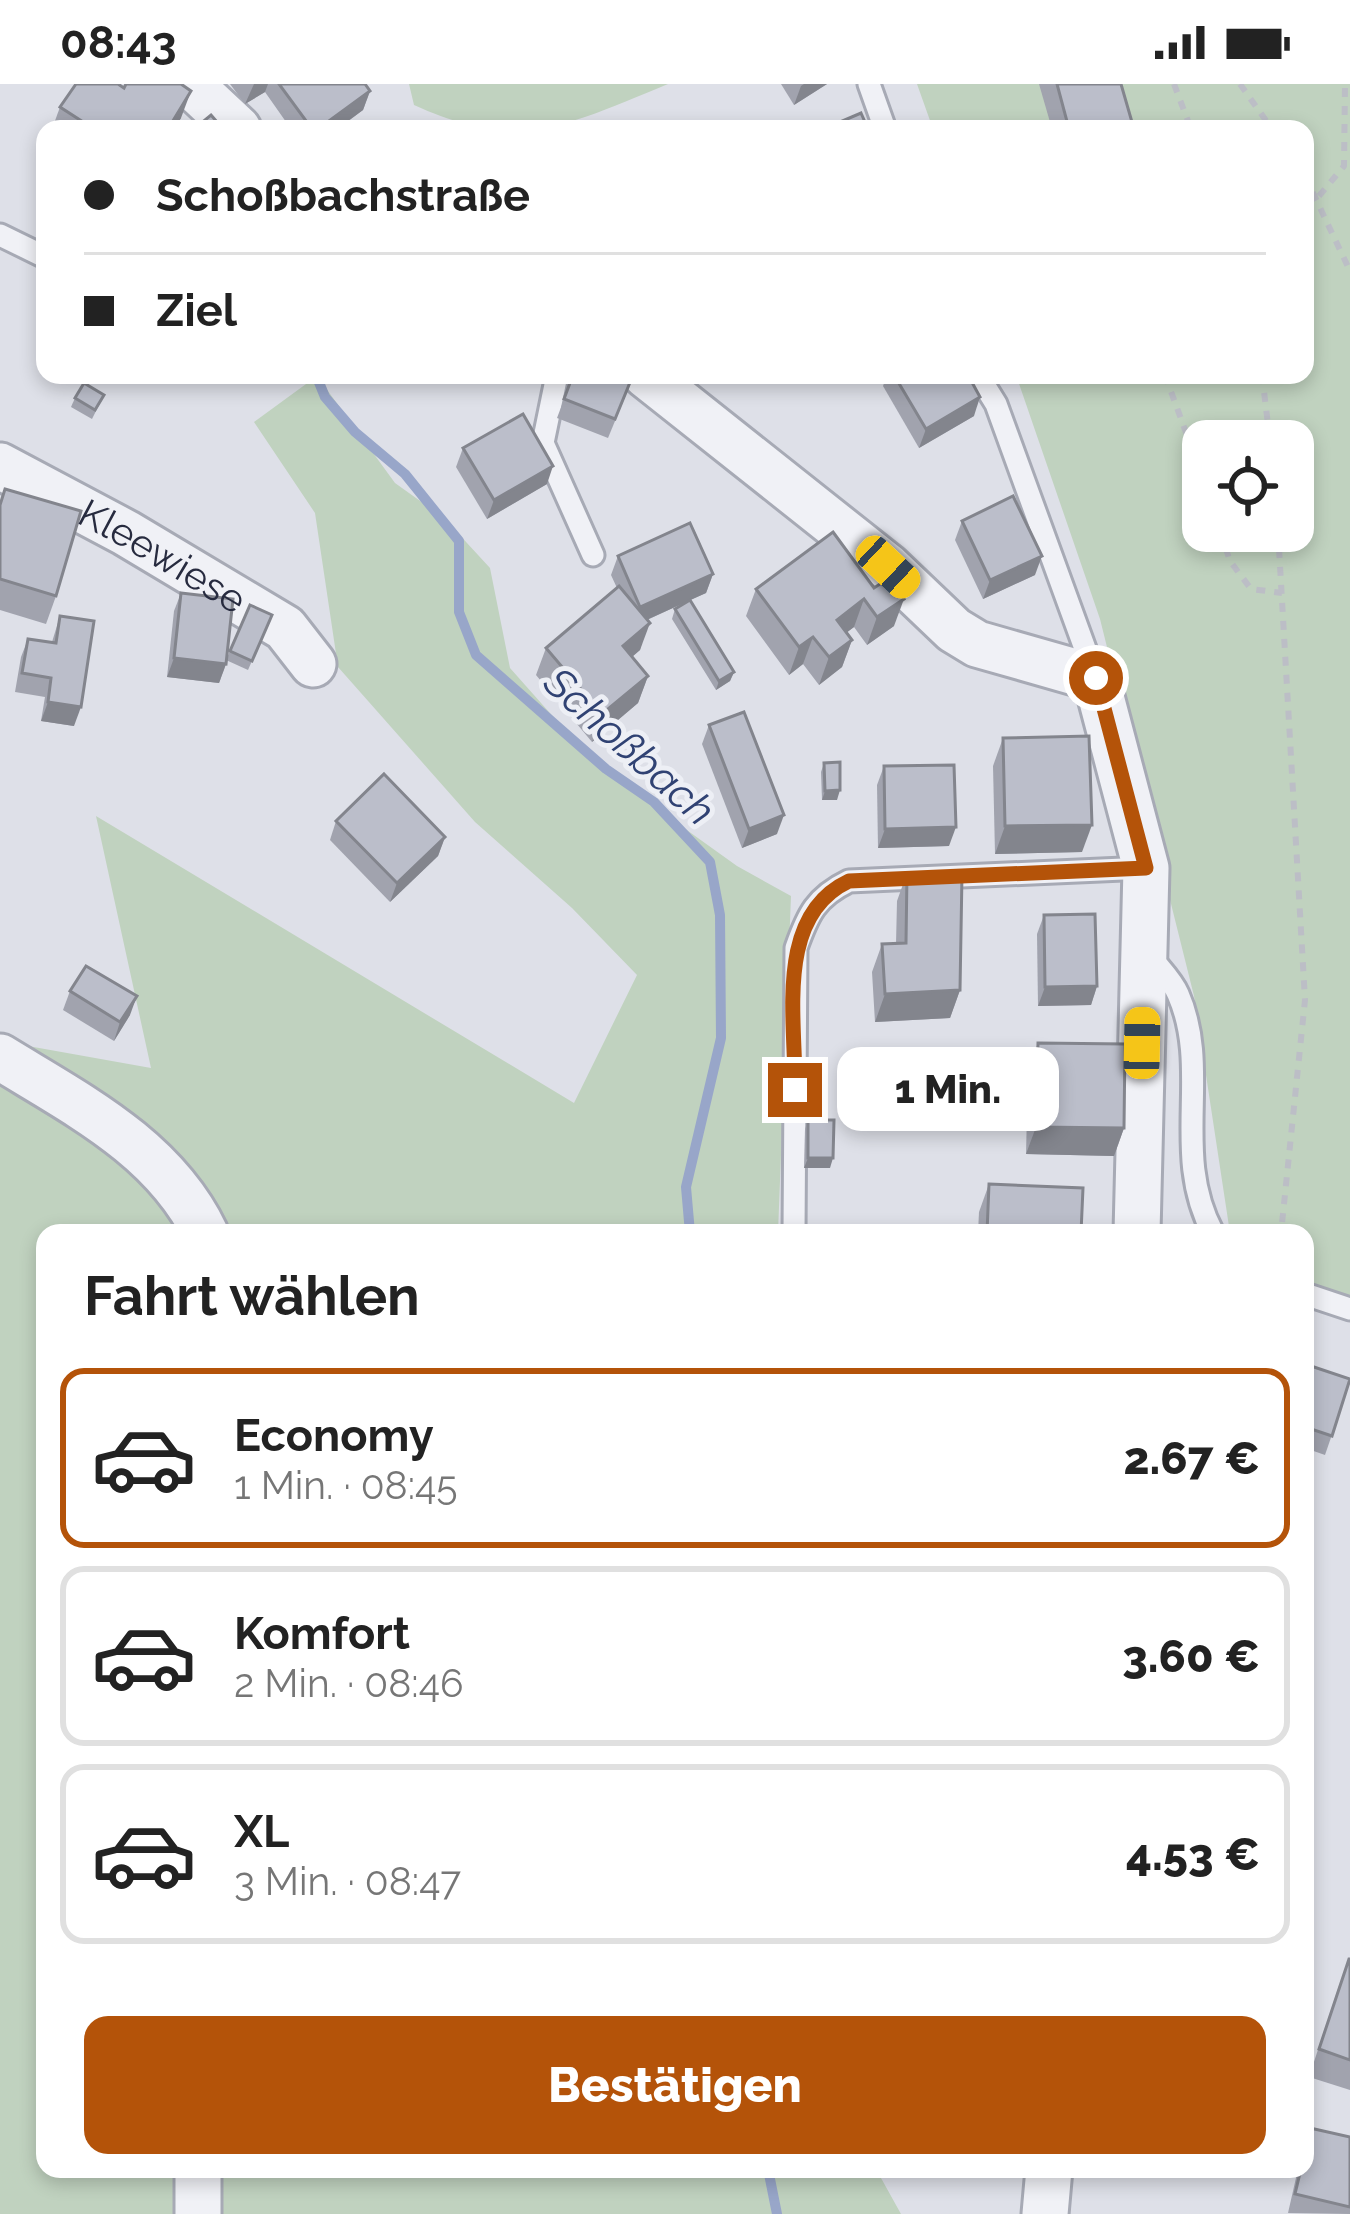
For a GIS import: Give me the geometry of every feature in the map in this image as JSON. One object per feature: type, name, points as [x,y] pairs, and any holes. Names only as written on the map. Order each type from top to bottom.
[{"type":"street","points":[[190,84],[228,120]]},
{"type":"street","points":[[657,384],[888,567],[954,630],[977,644],[1096,678],[1146,868],[1137,1224]]},
{"type":"street","name":"Kleewiese","points":[[0,466],[285,628],[313,664]]},
{"type":"street","points":[[0,1058],[123,1132],[190,1203],[200,1224]]},
{"type":"street","points":[[198,2178],[198,2214]]},
{"type":"street","points":[[1045,2214],[1048,2178]]},
{"type":"lane","points":[[869,84],[882,120]]},
{"type":"lane","points":[[0,235],[36,253]]},
{"type":"lane","points":[[555,384],[543,443],[593,555]]},
{"type":"lane","points":[[984,384],[996,404],[1096,678]]},
{"type":"lane","points":[[794,1224],[796,948],[810,909],[826,892],[849,881],[1146,868]]},
{"type":"lane","points":[[1144,948],[1177,990],[1191,1037],[1190,1166],[1199,1206],[1209,1224]]},
{"type":"lane","points":[[1314,1297],[1350,1310]]},
{"type":"path","points":[[1174,84],[1188,120]]},
{"type":"path","points":[[1240,84],[1266,120]]},
{"type":"path","points":[[1319,196],[1344,166],[1345,84]]},
{"type":"path","points":[[1314,189],[1350,272]]},
{"type":"path","points":[[1168,384],[1182,421]]},
{"type":"path","points":[[1263,384],[1267,420]]},
{"type":"path","points":[[1227,552],[1251,590],[1283,593]]},
{"type":"path","points":[[1280,552],[1305,1000],[1281,1224]]},
{"type":"green space","points":[[409,84],[668,84],[575,120],[451,120],[414,105]]},
{"type":"green space","points":[[917,84],[1350,84],[1350,1307],[1314,1286],[1314,1224],[1229,1224],[1194,996],[1100,619],[1019,384],[1314,384],[1314,120],[930,120]]},
{"type":"green space","points":[[306,384],[323,384],[395,483],[444,518],[490,568],[510,668],[596,765],[737,866],[791,896],[778,1224],[36,1224],[36,2178],[881,2178],[901,2214],[0,2214],[0,1041],[151,1068],[96,816],[574,1103],[637,975],[572,908],[475,822],[338,667],[315,513],[254,422]]},
{"type":"building","points":[[76,84],[124,88],[126,84],[181,84],[191,91],[173,120],[80,120],[60,107]]},
{"type":"building","points":[[279,84],[365,84],[370,91],[330,120],[305,120]]},
{"type":"building","points":[[1057,84],[1121,84],[1131,120],[1067,120]]},
{"type":"building","points":[[83,384],[104,395],[95,410],[75,398]]},
{"type":"building","points":[[570,384],[629,384],[615,419],[564,399]]},
{"type":"building","points":[[899,384],[973,384],[980,397],[926,429]]},
{"type":"building","points":[[523,414],[553,466],[494,500],[463,448]]},
{"type":"building","points":[[5,489],[81,511],[56,596],[0,579],[0,505]]},
{"type":"building","points":[[1013,496],[1042,556],[990,580],[962,521]]},
{"type":"building","points":[[690,523],[713,574],[640,607],[618,556]]},
{"type":"building","points":[[833,532],[874,588],[889,578],[904,599],[877,617],[864,599],[837,620],[852,640],[829,657],[813,637],[799,647],[756,589]]},
{"type":"building","points":[[619,586],[650,623],[623,646],[648,676],[602,714],[546,648]]},
{"type":"building","points":[[181,593],[233,599],[226,664],[174,658]]},
{"type":"building","points":[[690,600],[734,672],[719,681],[675,609]]},
{"type":"building","points":[[250,605],[272,615],[252,661],[230,651]]},
{"type":"building","points":[[60,616],[94,621],[81,707],[48,702],[51,678],[22,673],[28,639],[56,643]]},
{"type":"building","points":[[744,712],[784,815],[749,829],[709,725]]},
{"type":"building","points":[[1089,736],[1092,825],[1005,826],[1003,738]]},
{"type":"building","points":[[840,762],[840,790],[825,791],[824,763]]},
{"type":"building","points":[[954,765],[956,827],[885,829],[884,766]]},
{"type":"building","points":[[384,774],[445,837],[397,883],[336,821]]},
{"type":"building","points":[[907,873],[962,874],[960,990],[885,994],[882,944],[906,943]]},
{"type":"building","points":[[1095,914],[1097,986],[1045,987],[1044,915]]},
{"type":"building","points":[[86,966],[137,996],[120,1022],[70,991]]},
{"type":"building","points":[[1038,1043],[1125,1044],[1124,1128],[1036,1127]]},
{"type":"building","points":[[808,1120],[834,1120],[833,1158],[808,1158]]},
{"type":"building","points":[[989,1184],[1083,1188],[1081,1224],[987,1224]]},
{"type":"building","points":[[1314,1367],[1350,1379],[1332,1436],[1314,1430]]},
{"type":"building","points":[[1350,1959],[1350,2060],[1319,2049]]},
{"type":"building","points":[[1314,2129],[1350,2137],[1350,2207],[1295,2194],[1299,2178],[1314,2178]]},
{"type":"waterway","name":"Schoßbach","points":[[320,384],[355,432],[405,474],[459,541],[459,612],[476,655],[606,769],[654,802],[710,862],[720,915],[721,1038],[686,1187],[689,1224]]},
{"type":"waterway","name":"Schoßbach","points":[[770,2178],[777,2214]]},
{"type":"route","points":[[795,1090],[796,948],[810,909],[826,892],[849,881],[1146,868],[1096,678]]}]
